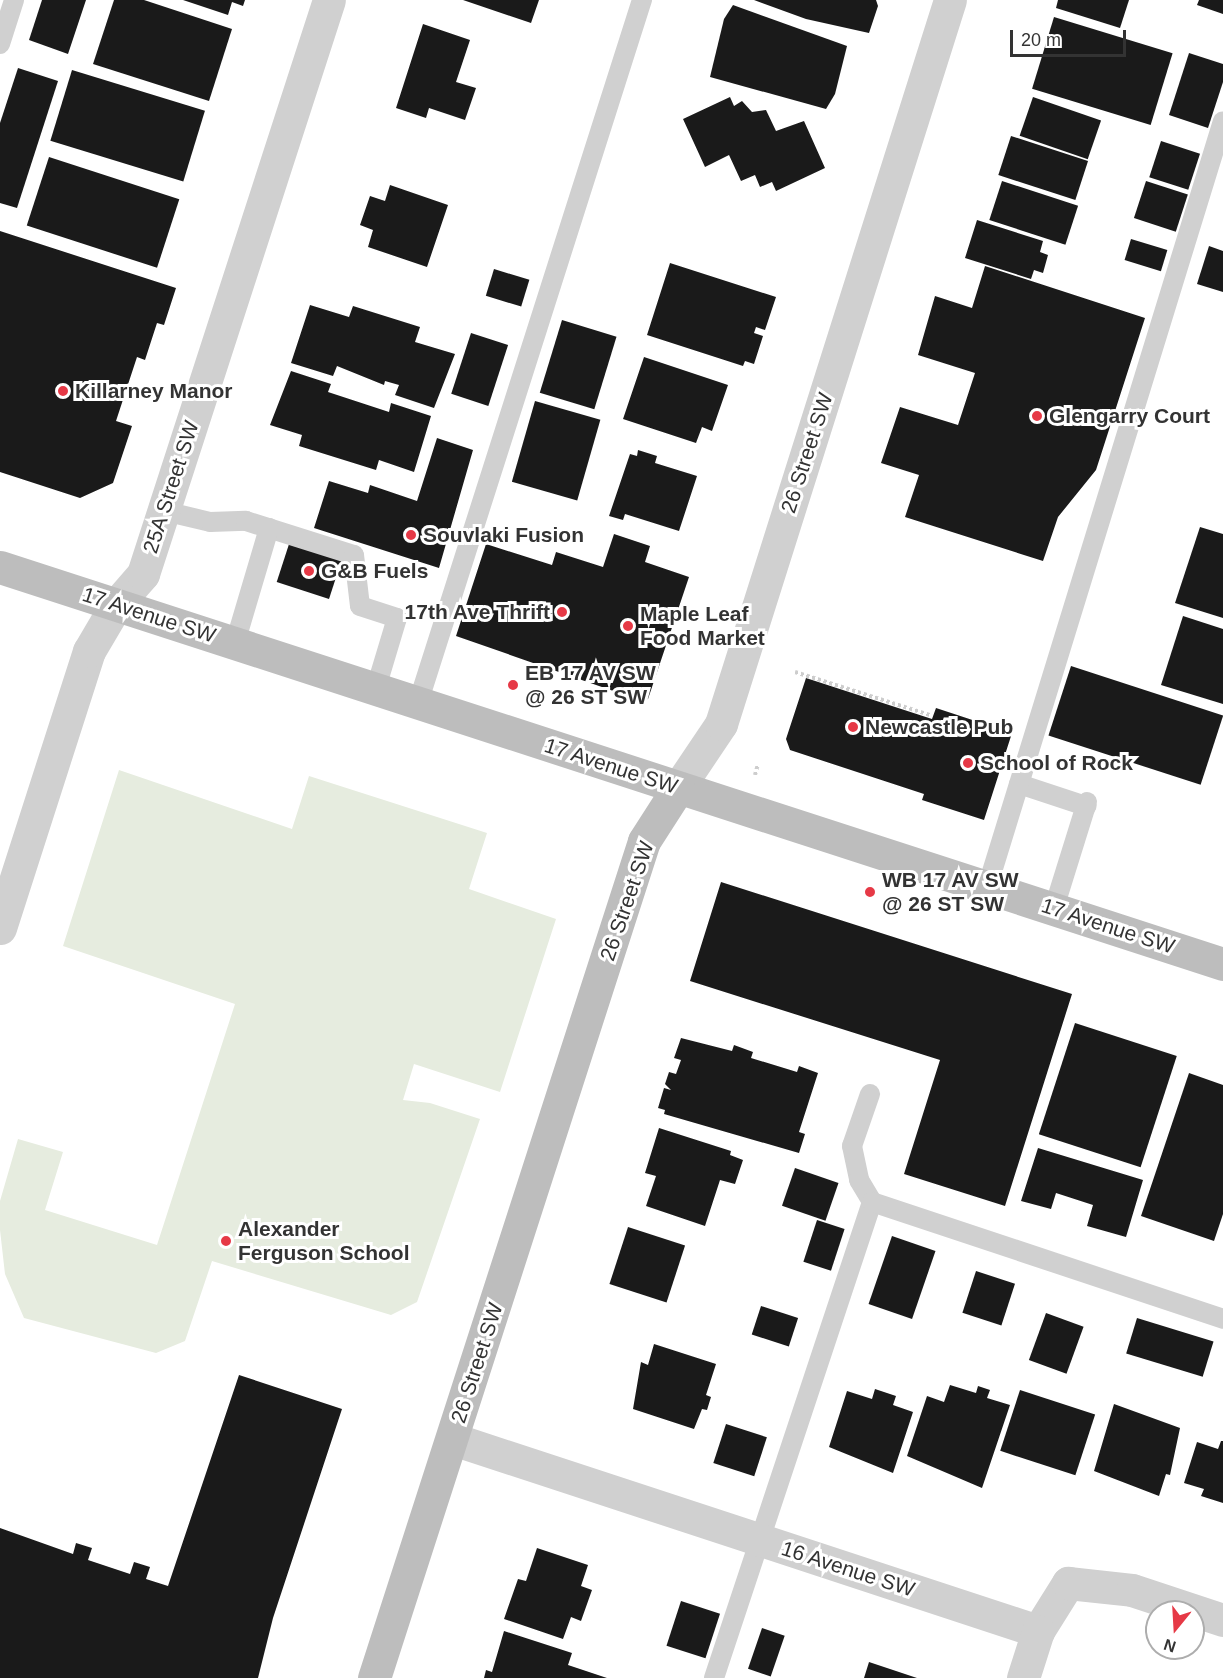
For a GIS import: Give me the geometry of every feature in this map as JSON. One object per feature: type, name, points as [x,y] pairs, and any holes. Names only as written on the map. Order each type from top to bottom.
[{"type":"main road","name":"17 Avenue SW","points":[[0,567],[376,688],[678,789],[1223,963]]},
{"type":"main road","name":"26 Street SW","points":[[374,1678],[453,1439],[644,841],[678,789]]},
{"type":"street","name":"25A Street SW","points":[[3,910],[89,651],[116,605],[143,574],[329,0]]},
{"type":"street","name":"26 Street SW","points":[[678,789],[721,724],[950,0]]},
{"type":"street","name":"16 Avenue SW","points":[[453,1439],[1038,1631]]},
{"type":"street","points":[[1023,1678],[1038,1631],[1068,1583],[1132,1590],[1223,1620]]},
{"type":"lane","points":[[0,44],[14,0]]},
{"type":"lane","points":[[418,703],[642,0]]},
{"type":"lane","points":[[987,888],[1223,121]]},
{"type":"lane","points":[[164,511],[210,522],[246,520],[354,555],[360,606],[397,618],[376,688]]},
{"type":"lane","points":[[236,644],[270,528]]},
{"type":"lane","points":[[1019,784],[1086,804],[1054,908]]},
{"type":"lane","points":[[870,1094],[852,1146],[859,1180],[872,1202],[1223,1319]]},
{"type":"lane","points":[[714,1678],[872,1202]]},
{"type":"path","points":[[795,672],[930,716]]},
{"type":"shaded area","points":[[119,770],[292,829],[309,776],[487,833],[469,889],[556,919],[500,1092],[414,1064],[403,1100],[430,1103],[480,1119],[417,1302],[391,1315],[212,1261],[185,1341],[156,1353],[24,1318],[5,1274],[0,1230],[0,1201],[18,1139],[63,1152],[45,1210],[157,1245],[235,1004],[63,946]]},
{"type":"building","points":[[42,0],[86,0],[68,54],[29,40]]},
{"type":"building","points":[[114,0],[144,0],[232,29],[209,101],[93,64]]},
{"type":"building","points":[[183,0],[245,0],[243,6],[232,2],[228,15]]},
{"type":"building","points":[[463,0],[539,0],[531,23]]},
{"type":"building","points":[[754,0],[876,0],[878,6],[869,33],[806,19]]},
{"type":"building","points":[[1058,0],[1129,0],[1120,28],[1056,8]]},
{"type":"building","points":[[1199,0],[1223,0],[1223,14],[1197,5]]},
{"type":"building","points":[[733,5],[847,46],[835,94],[826,109],[710,77],[724,19]]},
{"type":"building","points":[[1054,17],[1173,53],[1151,125],[1032,89]]},
{"type":"building","points":[[423,24],[470,40],[456,82],[476,88],[465,120],[429,108],[426,118],[396,108]]},
{"type":"building","points":[[1189,53],[1223,64],[1223,82],[1208,128],[1169,115]]},
{"type":"building","points":[[18,68],[58,81],[17,208],[0,203],[0,123]]},
{"type":"building","points":[[72,70],[205,111],[183,181],[50,141]]},
{"type":"building","points":[[730,97],[734,106],[742,101],[752,112],[766,110],[776,131],[804,121],[825,168],[776,191],[772,182],[760,187],[755,175],[741,181],[729,155],[705,167],[683,119]]},
{"type":"building","points":[[1033,97],[1101,120],[1088,159],[1020,136]]},
{"type":"building","points":[[1011,136],[1088,161],[1075,200],[998,175]]},
{"type":"building","points":[[1161,141],[1200,154],[1188,190],[1149,177]]},
{"type":"building","points":[[49,157],[179,199],[157,268],[27,225]]},
{"type":"building","points":[[1002,181],[1078,206],[1065,245],[989,220]]},
{"type":"building","points":[[1146,181],[1188,195],[1176,232],[1134,218]]},
{"type":"building","points":[[390,185],[448,205],[427,267],[368,247],[373,230],[360,225],[370,196],[385,201]]},
{"type":"building","points":[[977,220],[1043,241],[1040,252],[1048,255],[1043,273],[1034,270],[1031,279],[965,258]]},
{"type":"building","name":"Killarney Manor","points":[[0,231],[176,288],[164,325],[157,323],[145,360],[137,357],[116,421],[132,426],[113,483],[80,498],[0,472]]},
{"type":"building","points":[[1131,239],[1167,250],[1161,271],[1125,260]]},
{"type":"building","points":[[1209,246],[1223,251],[1223,292],[1197,284]]},
{"type":"building","points":[[670,263],[776,297],[765,330],[756,327],[754,333],[763,336],[754,364],[745,361],[743,366],[647,335]]},
{"type":"building","name":"Glengarry Court","points":[[985,266],[1145,318],[1096,470],[1058,517],[1043,561],[905,517],[919,475],[881,463],[900,407],[958,425],[975,373],[918,355],[935,296],[972,308]]},
{"type":"building","points":[[494,269],[529,280],[521,307],[486,296]]},
{"type":"building","points":[[310,305],[349,317],[353,306],[420,327],[415,342],[455,354],[434,408],[395,395],[399,385],[385,381],[384,385],[337,366],[333,376],[291,363]]},
{"type":"building","points":[[562,320],[617,337],[594,409],[540,393]]},
{"type":"building","points":[[471,333],[508,345],[488,406],[451,394]]},
{"type":"building","points":[[644,357],[728,385],[712,431],[702,427],[696,443],[623,419]]},
{"type":"building","points":[[291,371],[331,384],[328,392],[389,412],[391,403],[431,416],[414,472],[379,460],[376,470],[299,446],[302,435],[270,425]]},
{"type":"building","points":[[535,401],[600,420],[577,500],[512,482]]},
{"type":"building","points":[[437,438],[473,450],[439,568],[314,528],[329,481],[368,493],[370,485],[417,501]]},
{"type":"building","points":[[638,450],[657,456],[655,463],[697,476],[679,531],[625,514],[623,520],[609,516],[630,454],[637,456]]},
{"type":"building","points":[[1200,527],[1223,534],[1223,618],[1175,603]]},
{"type":"building","points":[[614,534],[650,546],[645,562],[689,577],[648,699],[642,701],[456,636],[486,544],[552,565],[556,552],[603,567]]},
{"type":"building","points":[[290,541],[342,558],[329,599],[277,582]]},
{"type":"building","points":[[1183,616],[1223,629],[1223,704],[1161,685]]},
{"type":"building","points":[[1071,666],[1223,715],[1201,785],[1048,735]]},
{"type":"building","points":[[806,678],[932,719],[936,708],[1012,733],[984,820],[922,800],[924,794],[790,750],[786,739]]},
{"type":"building","points":[[721,882],[1072,994],[1005,1206],[904,1174],[940,1060],[690,981]]},
{"type":"building","points":[[1075,1023],[1177,1056],[1141,1167],[1039,1134]]},
{"type":"building","points":[[681,1038],[732,1051],[734,1045],[753,1052],[751,1058],[797,1072],[799,1066],[818,1073],[799,1132],[805,1134],[799,1153],[664,1114],[665,1110],[658,1108],[664,1088],[671,1090],[665,1084],[669,1072],[676,1074],[681,1060],[674,1058]]},
{"type":"building","points":[[1189,1073],[1223,1085],[1223,1214],[1214,1241],[1141,1216]]},
{"type":"building","points":[[659,1128],[731,1151],[730,1155],[743,1160],[735,1184],[720,1180],[705,1226],[646,1206],[656,1176],[645,1173]]},
{"type":"building","points":[[1038,1148],[1143,1180],[1126,1237],[1087,1226],[1093,1205],[1056,1193],[1051,1209],[1021,1201]]},
{"type":"building","points":[[795,1168],[838,1183],[825,1221],[782,1206]]},
{"type":"building","points":[[817,1220],[845,1229],[831,1271],[803,1262]]},
{"type":"building","points":[[628,1227],[685,1246],[667,1303],[609,1284]]},
{"type":"building","points":[[892,1236],[935,1251],[912,1319],[869,1304]]},
{"type":"building","points":[[976,1271],[1015,1284],[1001,1326],[962,1313]]},
{"type":"building","points":[[761,1306],[798,1318],[789,1347],[752,1335]]},
{"type":"building","points":[[1046,1313],[1084,1327],[1066,1374],[1029,1360]]},
{"type":"building","points":[[1137,1318],[1214,1341],[1203,1377],[1126,1353]]},
{"type":"building","points":[[654,1344],[716,1364],[706,1395],[711,1397],[707,1410],[702,1409],[694,1429],[633,1409],[641,1362],[648,1365]]},
{"type":"building","points":[[239,1375],[342,1409],[273,1618],[258,1678],[0,1678],[0,1528],[73,1554],[76,1543],[92,1548],[88,1560],[130,1574],[134,1562],[150,1567],[146,1579],[168,1586]]},
{"type":"building","points":[[950,1385],[976,1393],[978,1386],[990,1390],[987,1398],[1010,1405],[982,1488],[907,1456],[927,1396],[944,1402]]},
{"type":"building","points":[[875,1389],[896,1396],[893,1405],[913,1412],[893,1473],[829,1447],[847,1391],[872,1399]]},
{"type":"building","points":[[1020,1390],[1095,1414],[1075,1475],[1000,1451]]},
{"type":"building","points":[[1114,1404],[1180,1428],[1170,1475],[1166,1474],[1159,1496],[1094,1471]]},
{"type":"building","points":[[726,1424],[767,1437],[754,1476],[713,1463]]},
{"type":"building","points":[[1223,1441],[1223,1503],[1201,1496],[1204,1489],[1184,1483],[1197,1442],[1218,1449]]},
{"type":"building","points":[[537,1548],[588,1565],[581,1586],[592,1590],[581,1621],[571,1617],[563,1639],[504,1619],[518,1579],[526,1581]]},
{"type":"building","points":[[681,1601],[720,1614],[705,1658],[666,1646]]},
{"type":"building","points":[[762,1628],[785,1636],[771,1676],[748,1669]]},
{"type":"building","points":[[504,1631],[572,1653],[568,1665],[607,1678],[484,1678],[486,1670],[492,1672]]},
{"type":"building","points":[[869,1662],[917,1678],[864,1678]]},
{"type":"place","name":"Killarney Manor","points":[[63,391]]},
{"type":"place","name":"Glengarry Court","points":[[1037,416]]},
{"type":"place","name":"Souvlaki Fusion","points":[[411,535]]},
{"type":"place","name":"G&B Fuels","points":[[309,571]]},
{"type":"place","name":"17th Ave Thrift","points":[[562,612]]},
{"type":"place","name":"Maple Leaf Food Market","points":[[628,626]]},
{"type":"place","name":"EB 17 AV SW @ 26 ST SW","points":[[513,685]]},
{"type":"place","name":"Newcastle Pub","points":[[853,727]]},
{"type":"place","name":"School of Rock","points":[[968,763]]},
{"type":"place","name":"WB 17 AV SW @ 26 ST SW","points":[[870,892]]},
{"type":"place","name":"Alexander Ferguson School","points":[[226,1241]]}]
